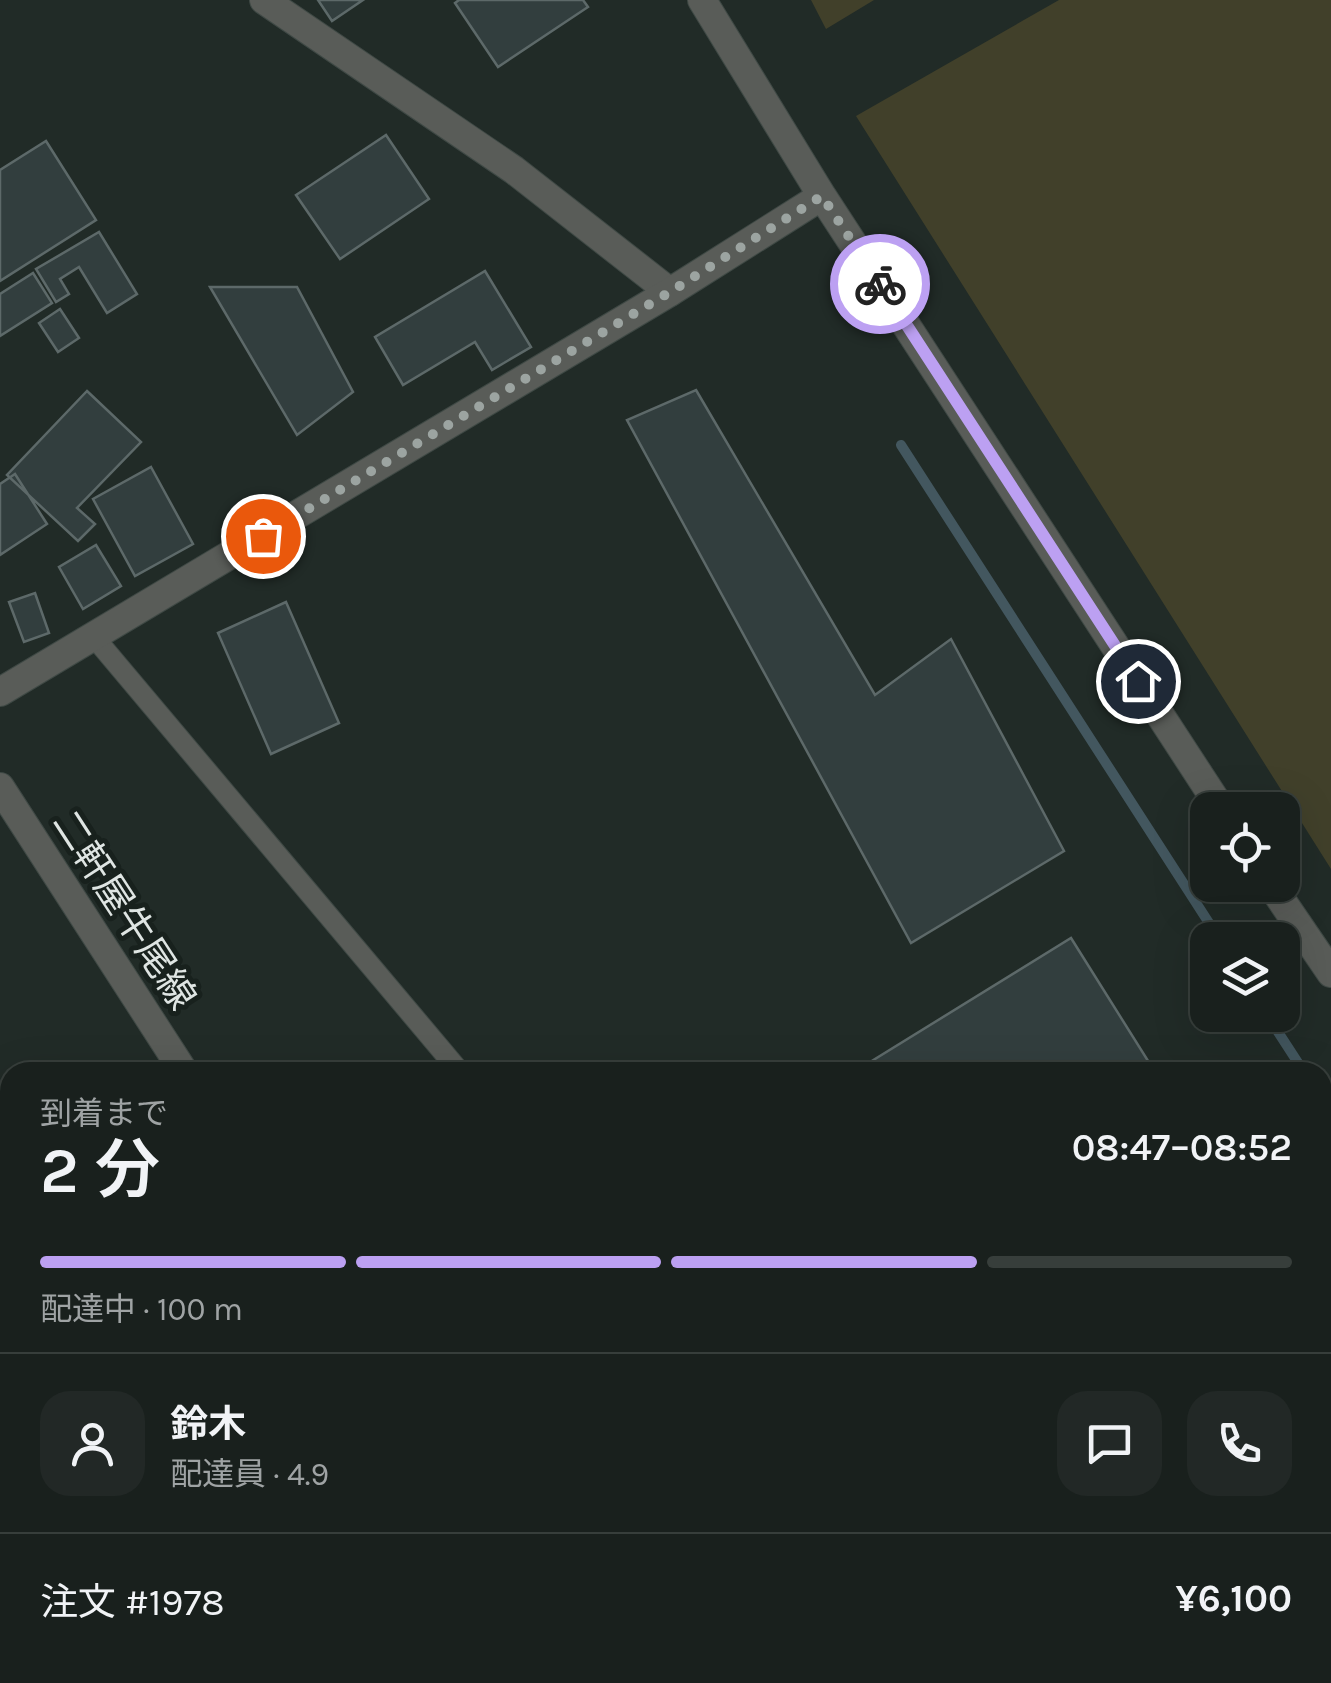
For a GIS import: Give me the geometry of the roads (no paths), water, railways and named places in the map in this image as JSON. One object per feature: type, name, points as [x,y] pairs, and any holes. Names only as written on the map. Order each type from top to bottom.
[{"type":"street","points":[[264,0],[514,170],[670,292]]},
{"type":"street","points":[[702,0],[822,196],[1210,792]]},
{"type":"street","points":[[0,692],[670,292],[822,196]]},
{"type":"street","name":"二軒屋牛尾線","points":[[0,787],[178,1062]]},
{"type":"street","points":[[1283,902],[1331,973]]},
{"type":"lane","points":[[94,637],[452,1062]]},
{"type":"waterway","points":[[901,445],[1208,922]]},
{"type":"waterway","points":[[1278,1032],[1298,1062]]}]
